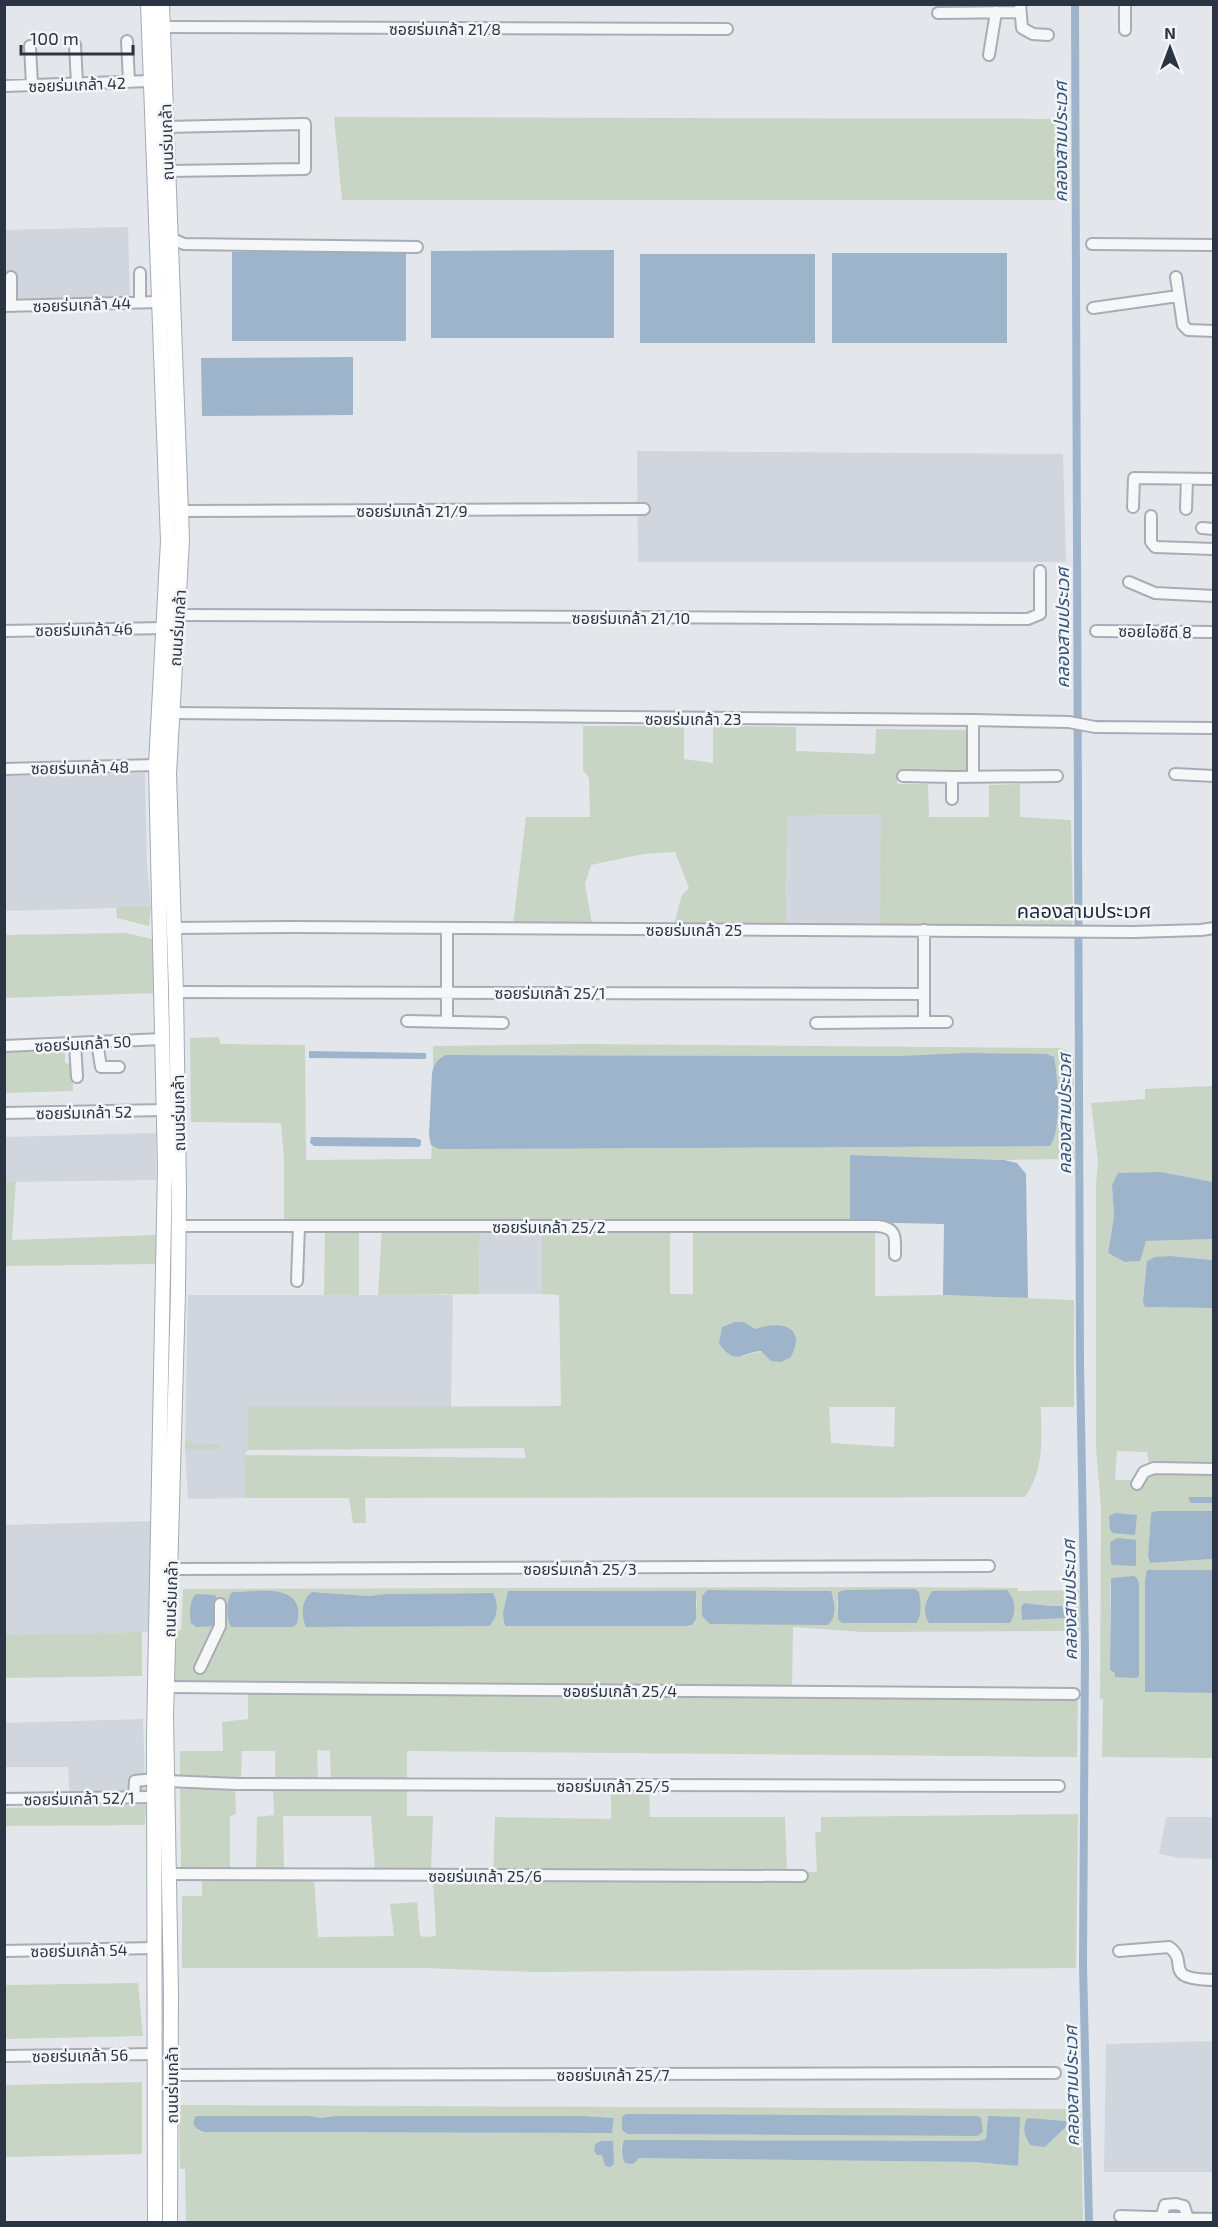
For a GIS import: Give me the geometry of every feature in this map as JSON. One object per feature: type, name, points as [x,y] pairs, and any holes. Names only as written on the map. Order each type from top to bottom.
[{"type":"main road","name":"ถนนร่มเกล้า","points":[[148,4],[168,530],[156,765],[164,1110],[162,1366],[155,1619],[161,1780],[169,1875],[170,2223]]},
{"type":"main road","name":"ถนนร่มเกล้า","points":[[156,2223],[153,1797],[161,1780],[167,1687],[179,1226],[176,992],[169,774],[182,539],[162,4]]},
{"type":"street","points":[[1125,4],[1125,30]]},
{"type":"street","points":[[938,13],[996,12],[1020,8],[1021,23],[1025,31],[1048,35]]},
{"type":"street","points":[[989,55],[996,12]]},
{"type":"street","name":"ซอยร่มเกล้า 21/8","points":[[162,27],[727,29]]},
{"type":"street","points":[[127,41],[129,82]]},
{"type":"street","points":[[75,45],[77,83]]},
{"type":"street","points":[[30,46],[32,85]]},
{"type":"street","name":"ซอยร่มเกล้า 42","points":[[4,86],[150,81]]},
{"type":"street","points":[[166,127],[305,124],[306,169],[167,171]]},
{"type":"street","points":[[170,238],[184,244],[417,246]]},
{"type":"street","points":[[1092,244],[1214,245]]},
{"type":"street","points":[[140,273],[140,302]]},
{"type":"street","points":[[8,306],[11,277]]},
{"type":"street","points":[[1176,277],[1183,325],[1186,329],[1214,331]]},
{"type":"street","points":[[1093,308],[1178,296]]},
{"type":"street","name":"ซอยร่มเกล้า 44","points":[[8,306],[159,302]]},
{"type":"street","points":[[1132,507],[1134,478],[1214,479]]},
{"type":"street","points":[[1186,509],[1187,479]]},
{"type":"street","name":"ซอยร่มเกล้า 21/9","points":[[181,511],[644,509]]},
{"type":"street","points":[[1151,516],[1151,542],[1155,547],[1214,549]]},
{"type":"street","name":"ซอยร่มเกล้า 21/10","points":[[178,615],[1028,619],[1040,614],[1040,571]]},
{"type":"street","points":[[1129,582],[1155,593],[1214,596]]},
{"type":"street","name":"ซอยร่มเกล้า 46","points":[[4,631],[164,628]]},
{"type":"street","name":"ซอยไอซีดี 8","points":[[1096,631],[1214,632]]},
{"type":"street","name":"ซอยร่มเกล้า 23","points":[[171,713],[973,720],[1069,722],[1095,727],[1214,728]]},
{"type":"street","points":[[973,720],[973,776]]},
{"type":"street","name":"ซอยร่มเกล้า 48","points":[[4,769],[156,765]]},
{"type":"street","points":[[1175,774],[1214,776]]},
{"type":"street","points":[[903,776],[1057,776]]},
{"type":"street","points":[[952,777],[952,799]]},
{"type":"street","name":"ซอยร่มเกล้า 25","points":[[174,928],[1096,931],[1214,928]]},
{"type":"street","points":[[447,928],[447,1021]]},
{"type":"street","points":[[924,930],[924,1022]]},
{"type":"street","name":"ซอยร่มเกล้า 25/1","points":[[176,992],[924,994]]},
{"type":"street","points":[[406,1021],[503,1023]]},
{"type":"street","points":[[816,1023],[947,1022]]},
{"type":"street","name":"ซอยร่มเกล้า 50","points":[[4,1046],[162,1039]]},
{"type":"street","points":[[97,1042],[101,1067],[119,1066]]},
{"type":"street","points":[[75,1043],[77,1077]]},
{"type":"street","name":"ซอยร่มเกล้า 52","points":[[4,1113],[164,1110]]},
{"type":"street","name":"ซอยร่มเกล้า 25/2","points":[[179,1226],[878,1226],[890,1228],[893,1232],[895,1255]]},
{"type":"street","points":[[297,1281],[299,1226]]},
{"type":"street","points":[[1137,1484],[1144,1472],[1154,1468],[1214,1469]]},
{"type":"street","name":"ซอยร่มเกล้า 25/3","points":[[171,1569],[989,1566]]},
{"type":"street","points":[[200,1668],[220,1626],[220,1604]]},
{"type":"street","name":"ซอยร่มเกล้า 25/4","points":[[167,1687],[1074,1694]]},
{"type":"street","points":[[134,1797],[135,1781],[161,1780]]},
{"type":"street","name":"ซอยร่มเกล้า 25/5","points":[[161,1780],[237,1784],[1059,1786]]},
{"type":"street","name":"ซอยร่มเกล้า 52/1","points":[[4,1799],[153,1797]]},
{"type":"street","name":"ซอยร่มเกล้า 25/6","points":[[169,1875],[802,1876]]},
{"type":"street","points":[[1119,1952],[1169,1947],[1176,1956],[1179,1972],[1185,1977],[1214,1980]]},
{"type":"street","name":"ซอยร่มเกล้า 54","points":[[4,1952],[154,1948]]},
{"type":"street","name":"ซอยร่มเกล้า 56","points":[[4,2056],[156,2054]]},
{"type":"street","name":"ซอยร่มเกล้า 25/7","points":[[171,2075],[1055,2073]]},
{"type":"street","points":[[1120,2216],[1214,2219]]},
{"type":"shaded area","points":[[128,227],[130,304],[5,307],[4,230]]},
{"type":"shaded area","points":[[637,451],[1063,454],[1066,562],[638,562]]},
{"type":"shaded area","points":[[145,773],[147,865],[151,907],[5,911],[4,776]]},
{"type":"shaded area","points":[[882,815],[880,927],[786,927],[787,816]]},
{"type":"shaded area","points":[[156,1133],[156,1180],[5,1182],[5,1137]]},
{"type":"shaded area","points":[[480,1230],[542,1230],[542,1294],[479,1294]]},
{"type":"shaded area","points":[[188,1295],[453,1295],[451,1408],[248,1407],[248,1450],[244,1456],[245,1498],[188,1499],[185,1449]]},
{"type":"shaded area","points":[[152,1521],[150,1632],[5,1635],[4,1525]]},
{"type":"shaded area","points":[[143,1719],[146,1805],[70,1807],[68,1767],[5,1767],[4,1723]]},
{"type":"shaded area","points":[[1166,1817],[1213,1817],[1213,1859],[1181,1858],[1159,1854]]},
{"type":"shaded area","points":[[1213,2041],[1213,2172],[1104,2172],[1106,2044]]},
{"type":"green space","points":[[334,117],[1068,119],[1068,200],[342,200]]},
{"type":"green space","points":[[583,726],[684,726],[684,759],[713,763],[713,726],[796,727],[796,751],[875,754],[876,729],[976,730],[977,772],[897,774],[897,784],[928,784],[929,817],[989,817],[989,785],[1020,784],[1020,817],[1071,820],[1073,922],[1070,928],[880,927],[881,815],[787,816],[786,927],[674,924],[682,895],[689,888],[675,852],[643,854],[591,865],[585,884],[592,924],[513,925],[526,817],[590,817],[589,778],[583,770]]},
{"type":"green space","points":[[116,907],[151,907],[149,926],[117,918]]},
{"type":"green space","points":[[126,933],[152,939],[155,993],[5,998],[4,935]]},
{"type":"green space","points":[[219,1037],[220,1044],[305,1045],[306,1160],[431,1159],[432,1145],[439,1149],[449,1148],[1046,1054],[447,1055],[440,1058],[433,1068],[433,1046],[584,1044],[1060,1048],[1074,1054],[1075,1159],[1004,1160],[850,1155],[850,1222],[284,1219],[284,1160],[281,1123],[191,1122],[190,1038]]},
{"type":"green space","points":[[65,1049],[65,1063],[72,1064],[73,1091],[5,1093],[4,1051]]},
{"type":"green space","points":[[1213,1086],[1213,1182],[1161,1172],[1112,1185],[1114,1216],[1108,1252],[1125,1262],[1139,1261],[1146,1241],[1213,1239],[1213,1260],[1171,1256],[1145,1307],[1213,1308],[1213,1497],[1190,1497],[1191,1503],[1213,1503],[1213,1511],[1151,1513],[1148,1556],[1150,1563],[1213,1559],[1213,1570],[1148,1570],[1145,1692],[1213,1693],[1213,1758],[1102,1757],[1101,1508],[1096,1448],[1096,1183],[1098,1161],[1091,1103],[1145,1099],[1145,1089]],"holes":[[[1117,1451],[1147,1452],[1149,1464],[1134,1480],[1115,1480]],[[1136,1540],[1136,1566],[1111,1562],[1111,1542]],[[1110,1584],[1139,1646],[1139,1676],[1115,1677],[1115,1673],[1110,1670]]]},
{"type":"green space","points":[[16,1181],[12,1240],[156,1235],[158,1264],[5,1266],[4,1182]]},
{"type":"green space","points":[[325,1229],[359,1229],[359,1295],[324,1295]]},
{"type":"green space","points":[[382,1229],[480,1230],[479,1294],[378,1295]]},
{"type":"green space","points":[[542,1230],[670,1231],[670,1294],[693,1294],[693,1231],[875,1233],[875,1296],[943,1295],[1074,1300],[1074,1407],[1041,1407],[1039,1464],[1025,1497],[365,1498],[366,1523],[353,1523],[349,1498],[245,1498],[244,1455],[526,1458],[524,1448],[248,1450],[248,1407],[561,1406],[559,1295],[542,1294]],"holes":[[[765,1326],[796,1340],[791,1357],[761,1352],[742,1357],[755,1329]],[[829,1407],[895,1407],[894,1447],[831,1443]]]},
{"type":"green space","points":[[185,1440],[199,1445],[220,1444],[220,1449],[185,1449]]},
{"type":"green space","points":[[894,1587],[1018,1588],[1018,1591],[1081,1590],[1080,1631],[863,1632],[793,1627],[792,1687],[175,1684],[175,1630],[181,1630],[183,1589]],"holes":[[[707,1590],[831,1591],[834,1598],[834,1615],[711,1624],[702,1616],[702,1596]],[[695,1591],[697,1606],[692,1625],[685,1626],[506,1626],[508,1592]],[[312,1592],[369,1596],[492,1593],[404,1626],[307,1627],[303,1613]],[[919,1592],[921,1611],[838,1619],[837,1600]],[[1024,1603],[1051,1606],[1065,1604],[1070,1618],[1022,1620],[1021,1607]]]},
{"type":"green space","points":[[142,1632],[142,1676],[5,1678],[5,1635]]},
{"type":"green space","points":[[248,1691],[1078,1698],[1077,1757],[407,1751],[407,1781],[331,1781],[330,1751],[317,1750],[318,1778],[275,1777],[275,1751],[242,1751],[241,1778],[180,1778],[180,1751],[223,1751],[222,1722],[248,1719]]},
{"type":"green space","points":[[186,1787],[235,1789],[236,1814],[230,1816],[230,1869],[181,1870],[180,1789]]},
{"type":"green space","points":[[273,1787],[407,1787],[407,1816],[433,1816],[431,1871],[375,1870],[371,1816],[283,1816],[284,1871],[256,1872],[257,1817],[274,1815]]},
{"type":"green space","points":[[649,1788],[650,1817],[785,1817],[787,1872],[817,1872],[815,1833],[821,1831],[821,1817],[1078,1814],[1076,1968],[534,1972],[424,1968],[182,1968],[182,1896],[202,1896],[202,1880],[314,1879],[318,1937],[394,1936],[390,1904],[417,1902],[420,1935],[423,1937],[436,1936],[433,1879],[493,1879],[495,1817],[611,1819],[611,1789]]},
{"type":"green space","points":[[146,1805],[145,1825],[5,1826],[5,1808]]},
{"type":"green space","points":[[138,1983],[143,2036],[5,2039],[5,1985]]},
{"type":"green space","points":[[142,2082],[142,2154],[5,2157],[5,2085]]},
{"type":"green space","points":[[179,2105],[1081,2109],[1083,2222],[186,2222],[185,2169],[180,2169]],"holes":[[[197,2116],[322,2118],[334,2116],[585,2116],[614,2118],[612,2133],[204,2132],[197,2130]],[[976,2116],[977,2136],[627,2134],[622,2130]],[[1027,2119],[1066,2121],[1067,2126],[1045,2147]],[[988,2130],[1017,2166],[974,2162],[622,2157],[621,2147],[624,2141],[978,2141],[986,2139]]]},
{"type":"water","points":[[614,250],[614,338],[431,338],[431,251]]},
{"type":"water","points":[[232,252],[406,252],[406,341],[232,341]]},
{"type":"water","points":[[832,253],[1007,253],[1007,343],[832,343]]},
{"type":"water","points":[[640,254],[815,254],[815,343],[640,343]]},
{"type":"water","points":[[353,357],[353,415],[202,416],[201,358]]},
{"type":"water","points":[[309,1051],[426,1053],[426,1059],[309,1058]]},
{"type":"water","points":[[968,1053],[1046,1054],[1054,1057],[1058,1116],[1054,1138],[1050,1146],[439,1149],[431,1145],[429,1135],[432,1073],[436,1062],[446,1055],[898,1056]]},
{"type":"water","points":[[311,1137],[415,1138],[421,1140],[421,1145],[419,1147],[314,1146],[310,1143]]},
{"type":"water","points":[[850,1155],[1004,1160],[1017,1163],[1026,1174],[1028,1298],[943,1295],[944,1224],[850,1222]]},
{"type":"water","points":[[1161,1172],[1213,1182],[1213,1239],[1146,1241],[1140,1261],[1125,1262],[1108,1253],[1114,1216],[1112,1185],[1118,1173]]},
{"type":"water","points":[[1171,1256],[1213,1260],[1213,1308],[1145,1307],[1143,1302],[1147,1261],[1155,1257]]},
{"type":"water","points":[[735,1322],[744,1322],[755,1329],[779,1325],[790,1329],[796,1341],[791,1357],[781,1362],[771,1361],[761,1351],[738,1356],[730,1355],[719,1344],[722,1327]]},
{"type":"water","points":[[1213,1497],[1213,1503],[1191,1503],[1188,1498]]},
{"type":"water","points":[[1157,1511],[1213,1511],[1213,1559],[1150,1563],[1148,1556],[1151,1513]]},
{"type":"water","points":[[1115,1513],[1137,1515],[1135,1535],[1113,1533],[1110,1530],[1109,1516]]},
{"type":"water","points":[[1118,1538],[1136,1540],[1136,1566],[1111,1563],[1110,1542]]},
{"type":"water","points":[[1147,1570],[1213,1570],[1213,1693],[1145,1692],[1145,1580]]},
{"type":"water","points":[[1134,1576],[1139,1584],[1139,1676],[1136,1678],[1115,1677],[1115,1673],[1110,1670],[1111,1578]]},
{"type":"water","points":[[915,1589],[919,1592],[921,1604],[917,1623],[842,1623],[838,1619],[838,1592]]},
{"type":"water","points":[[707,1590],[831,1591],[834,1604],[833,1618],[828,1625],[710,1624],[702,1616],[702,1596]]},
{"type":"water","points":[[1007,1590],[1014,1606],[1014,1614],[1010,1623],[929,1623],[927,1619],[925,1607],[932,1591]]},
{"type":"water","points":[[267,1591],[288,1595],[295,1601],[298,1610],[297,1624],[293,1627],[231,1627],[227,1609],[232,1592]]},
{"type":"water","points":[[508,1591],[696,1591],[696,1619],[692,1625],[685,1626],[506,1626],[503,1613]]},
{"type":"water","points":[[312,1592],[369,1596],[493,1593],[497,1610],[489,1626],[306,1627],[303,1608],[308,1595]]},
{"type":"water","points":[[196,1594],[215,1595],[217,1598],[216,1626],[196,1627],[191,1623],[190,1608]]},
{"type":"water","points":[[1024,1603],[1051,1606],[1071,1605],[1070,1618],[1022,1620],[1021,1607]]},
{"type":"water","points":[[626,2114],[977,2116],[981,2118],[983,2132],[977,2136],[627,2134],[622,2130],[622,2117]]},
{"type":"water","points":[[196,2116],[322,2118],[334,2116],[585,2116],[614,2118],[612,2133],[204,2132],[195,2126]]},
{"type":"water","points":[[988,2116],[1020,2117],[1018,2166],[974,2162],[639,2158],[633,2164],[625,2163],[622,2155],[624,2140],[978,2141],[986,2139]]},
{"type":"water","points":[[1027,2118],[1066,2121],[1067,2126],[1045,2147],[1030,2145],[1024,2132]]},
{"type":"water","points":[[601,2141],[613,2141],[614,2164],[610,2167],[605,2166],[602,2155],[597,2155],[594,2151],[595,2144]]},
{"type":"waterway","name":"คลองสามประเวศ","points":[[1075,4],[1080,1364],[1085,1650],[1083,1965],[1089,2222]]},
{"type":"district","name":"คลองสามประเวศ","points":[[1084,910]]}]
